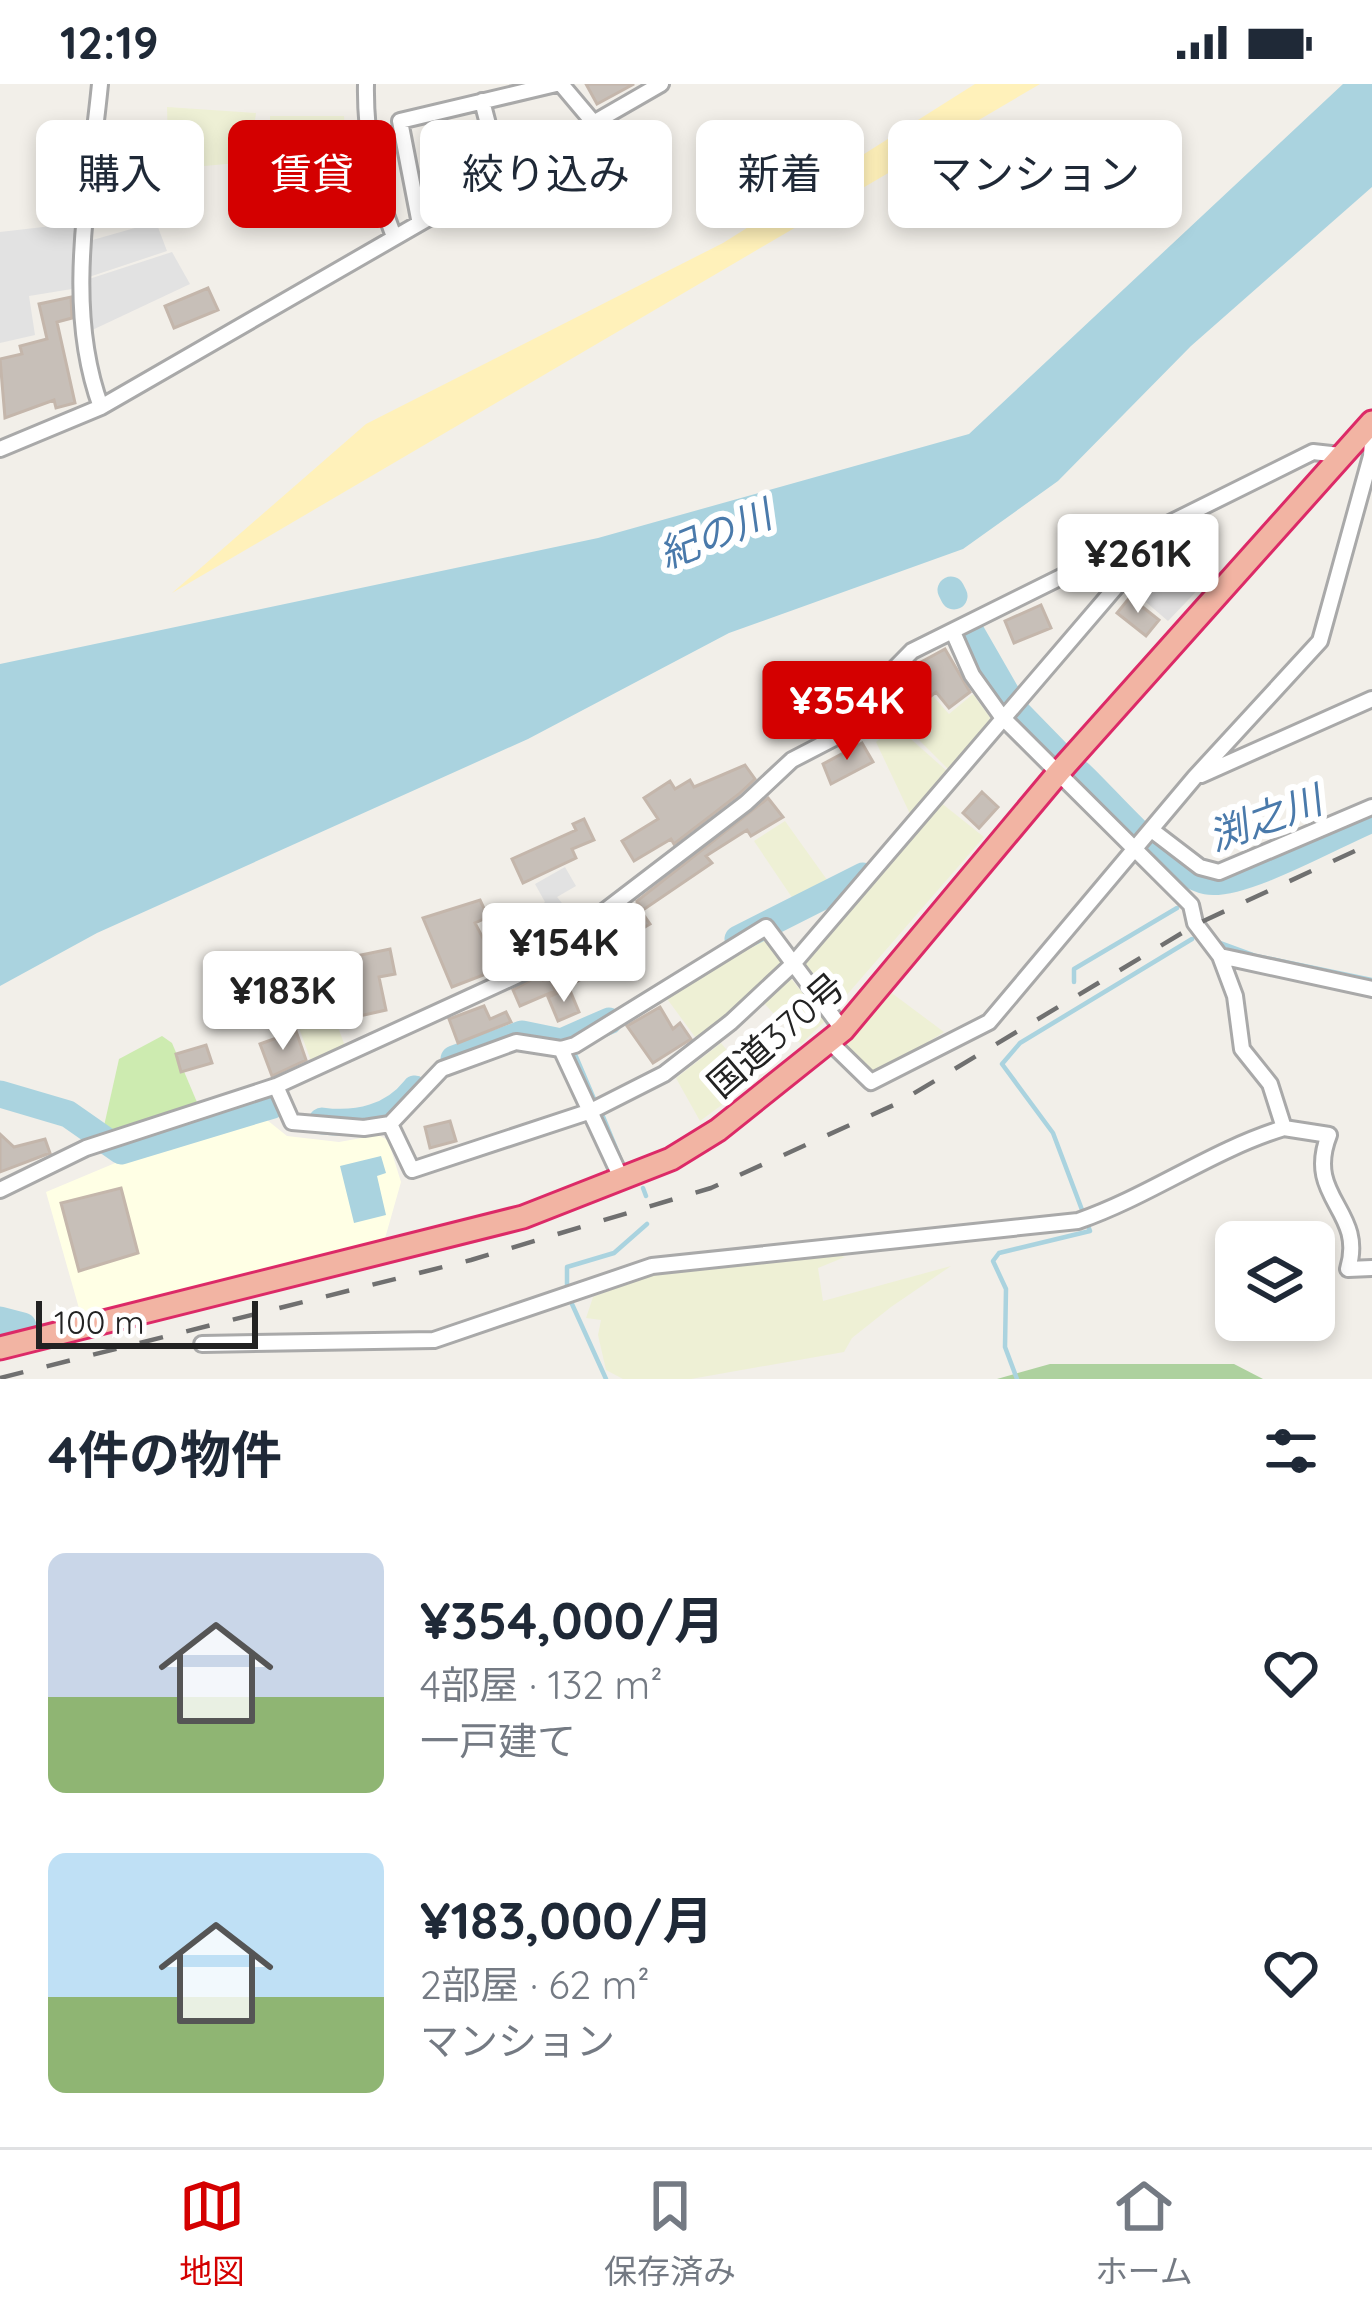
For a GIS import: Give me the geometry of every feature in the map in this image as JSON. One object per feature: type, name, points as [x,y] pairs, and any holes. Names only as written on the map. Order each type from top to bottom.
[{"type":"highway","name":"国道370号","points":[[0,1348],[523,1217],[622,1180],[718,1130],[837,1036],[1059,772],[1367,427]]},
{"type":"street","points":[[100,84],[81,281],[89,376],[100,407]]},
{"type":"street","points":[[366,84],[365,115],[382,207],[393,234]]},
{"type":"street","points":[[0,449],[100,407],[419,219],[400,121],[558,84],[591,120]]},
{"type":"street","points":[[597,120],[661,84]]},
{"type":"street","points":[[482,101],[487,120]]},
{"type":"street","points":[[276,1086],[292,1121],[342,1128],[390,1124],[442,1069],[516,1042],[561,1049],[766,927],[872,1082],[988,1022],[1196,777],[1320,641],[1371,456],[1367,427]]},
{"type":"street","points":[[0,1190],[86,1148],[276,1086],[525,971],[746,802],[792,760],[844,733],[849,715],[911,651],[1313,452],[1340,455]]},
{"type":"street","points":[[390,1124],[412,1170],[591,1111],[664,1074],[731,1022],[793,964],[1018,698],[1147,557],[1170,524]]},
{"type":"street","points":[[952,632],[972,676],[1059,772],[1145,840],[1200,867],[1219,872],[1372,807]]},
{"type":"street","points":[[1196,777],[1372,699]]},
{"type":"street","points":[[1145,840],[1220,956],[1235,996],[1242,1049],[1270,1084],[1284,1128]]},
{"type":"street","points":[[1220,956],[1372,989]]},
{"type":"street","points":[[561,1049],[622,1180]]},
{"type":"street","points":[[202,1344],[434,1340],[652,1266],[1078,1221],[1131,1202],[1253,1138],[1284,1128],[1330,1135],[1322,1152],[1330,1201],[1348,1220],[1355,1246],[1348,1269],[1372,1268]]},
{"type":"shaded area","points":[[167,107],[256,113],[255,120],[228,120],[228,164],[204,166],[204,120],[167,120]]},
{"type":"shaded area","points":[[270,116],[344,116],[344,120],[270,120]]},
{"type":"shaded area","points":[[78,228],[72,289],[29,296],[35,335],[0,343],[0,232]]},
{"type":"shaded area","points":[[135,228],[158,228],[167,251],[86,278],[89,241]]},
{"type":"shaded area","points":[[172,252],[190,284],[88,332],[89,279]]},
{"type":"shaded area","points":[[1163,540],[1211,576],[1168,621],[1126,585]]},
{"type":"shaded area","points":[[973,694],[992,720],[949,770],[905,726],[933,696],[949,714]]},
{"type":"shaded area","points":[[895,725],[948,772],[911,816],[876,742]]},
{"type":"shaded area","points":[[940,802],[984,837],[838,1005],[803,961]]},
{"type":"shaded area","points":[[785,821],[830,884],[793,899],[754,841]]},
{"type":"shaded area","points":[[565,867],[576,886],[557,897],[579,924],[557,937],[539,907],[545,902],[535,884]]},
{"type":"shaded area","points":[[502,916],[525,965],[505,974],[482,925]]},
{"type":"shaded area","points":[[762,934],[785,962],[698,1041],[665,996]]},
{"type":"shaded area","points":[[789,976],[825,1021],[801,1044],[764,1003]]},
{"type":"shaded area","points":[[889,991],[944,1032],[877,1074],[842,1043]]},
{"type":"shaded area","points":[[334,1016],[346,1049],[311,1061],[299,1028]]},
{"type":"shaded area","points":[[721,1043],[753,1082],[700,1121],[676,1078]]},
{"type":"shaded area","points":[[267,1120],[287,1136],[339,1142],[378,1135],[388,1140],[401,1182],[384,1242],[84,1326],[46,1192],[120,1161],[230,1125]]},
{"type":"shaded area","points":[[832,1253],[845,1257],[818,1268],[823,1301],[951,1266],[852,1338],[844,1352],[691,1379],[623,1379],[606,1370],[598,1335],[601,1320],[586,1318],[593,1297],[668,1268]]},
{"type":"green space","points":[[162,1036],[172,1043],[199,1107],[112,1135],[104,1126],[119,1059]]},
{"type":"green space","points":[[1050,1364],[1234,1364],[1263,1379],[997,1379]]},
{"type":"sand","points":[[975,84],[1040,84],[979,120],[918,120]]},
{"type":"sand","points":[[888,139],[888,173],[864,187],[864,154]]},
{"type":"sand","points":[[747,228],[794,228],[172,593],[366,424]]},
{"type":"water","name":"紀の川","points":[[1343,84],[1372,84],[1372,187],[1191,346],[1058,481],[963,549],[729,633],[528,739],[97,933],[0,986],[0,664],[598,538],[969,434]]},
{"type":"water","points":[[381,1156],[386,1173],[377,1176],[386,1215],[354,1223],[340,1166]]},
{"type":"building","points":[[586,84],[634,84],[597,104]]},
{"type":"building","points":[[208,288],[218,310],[174,328],[165,306]]},
{"type":"building","points":[[71,297],[72,318],[57,322],[75,403],[56,408],[54,400],[5,418],[0,359],[22,354],[20,346],[47,339],[39,304]]},
{"type":"building","points":[[1189,526],[1206,540],[1193,557],[1176,543]]},
{"type":"building","points":[[1130,597],[1159,620],[1146,636],[1117,613]]},
{"type":"building","points":[[1041,605],[1051,628],[1014,643],[1005,621]]},
{"type":"building","points":[[945,649],[970,692],[949,708],[936,692],[913,710],[908,703],[878,733],[862,718],[912,667]]},
{"type":"building","points":[[862,743],[873,762],[831,784],[823,764]]},
{"type":"building","points":[[745,765],[755,779],[739,794],[674,844],[671,839],[634,861],[622,841],[658,819],[644,798],[670,781],[675,789],[690,780],[694,787]]},
{"type":"building","points":[[982,792],[998,807],[979,828],[963,813]]},
{"type":"building","points":[[768,798],[783,817],[751,836],[747,830],[706,856],[712,863],[643,910],[637,901]]},
{"type":"building","points":[[584,819],[594,840],[572,849],[576,858],[523,883],[512,859],[576,830],[573,824]]},
{"type":"building","points":[[480,900],[488,917],[475,923],[499,969],[452,987],[423,918]]},
{"type":"building","points":[[636,904],[650,924],[581,964],[588,975],[578,981],[564,957]]},
{"type":"building","points":[[390,949],[395,974],[379,977],[386,1010],[342,1020],[337,992],[344,991],[337,960]]},
{"type":"building","points":[[540,975],[543,980],[550,978],[555,991],[520,1006],[513,990]]},
{"type":"building","points":[[569,988],[579,1012],[558,1021],[548,997]]},
{"type":"building","points":[[484,1006],[490,1019],[506,1012],[511,1022],[458,1043],[449,1019]]},
{"type":"building","points":[[660,1007],[673,1029],[680,1023],[691,1039],[653,1063],[627,1026]]},
{"type":"building","points":[[296,1031],[306,1060],[272,1076],[260,1044]]},
{"type":"building","points":[[206,1045],[212,1063],[181,1072],[176,1054]]},
{"type":"building","points":[[450,1121],[456,1141],[430,1148],[425,1127]]},
{"type":"building","points":[[0,1134],[14,1147],[45,1139],[50,1153],[0,1172]]},
{"type":"building","points":[[121,1188],[138,1253],[79,1271],[61,1203]]},
{"type":"waterway","points":[[951,590],[954,596]]},
{"type":"waterway","points":[[971,632],[1017,712],[1056,752]]},
{"type":"waterway","name":"渕之川","points":[[1080,774],[1158,851],[1207,881],[1265,868],[1372,819]]},
{"type":"waterway","name":"渕之川","points":[[738,939],[863,876]]},
{"type":"waterway","points":[[1074,982],[1074,969],[1177,908]]},
{"type":"waterway","points":[[1017,1379],[1005,1347],[1006,1289],[993,1261],[999,1253],[1090,1231],[1053,1133],[1002,1064],[1020,1043],[1192,939]]},
{"type":"waterway","points":[[1215,941],[1256,956],[1372,980]]},
{"type":"waterway","name":"渕之川","points":[[454,1059],[522,1034],[561,1042],[609,1021]]},
{"type":"waterway","points":[[574,1052],[594,1099]]},
{"type":"waterway","name":"渕之川","points":[[322,1121],[374,1117],[396,1107],[415,1089]]},
{"type":"waterway","name":"渕之川","points":[[0,1094],[68,1114],[121,1151],[273,1105]]},
{"type":"waterway","points":[[602,1114],[622,1163]]},
{"type":"waterway","points":[[643,1188],[646,1196]]},
{"type":"waterway","points":[[606,1379],[567,1293],[567,1267],[614,1253],[647,1224]]},
{"type":"waterway","points":[[0,1320],[23,1326]]},
{"type":"railway","points":[[0,1378],[471,1260],[711,1188],[896,1104],[1197,924],[1372,843]]}]
